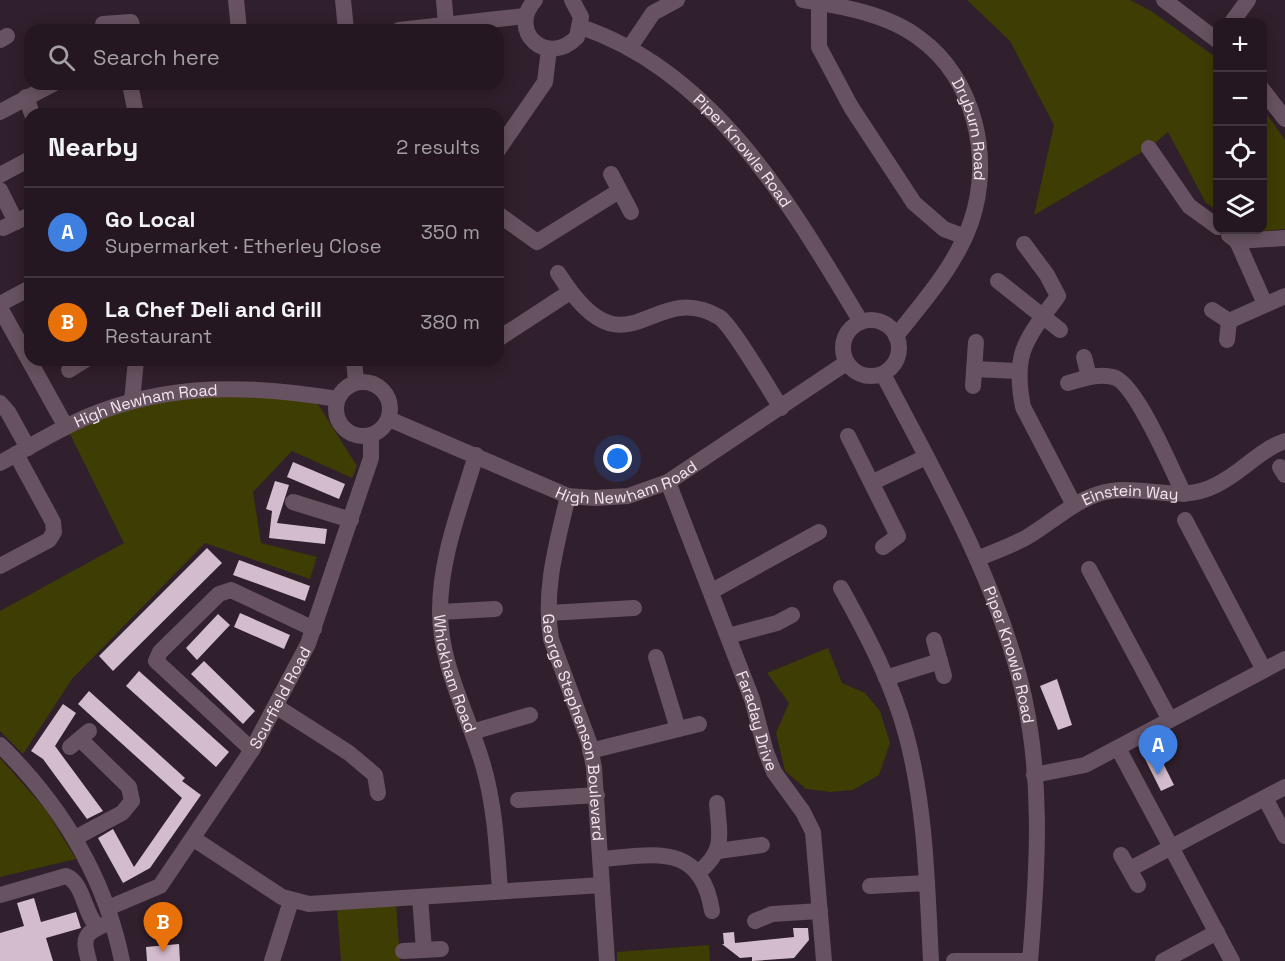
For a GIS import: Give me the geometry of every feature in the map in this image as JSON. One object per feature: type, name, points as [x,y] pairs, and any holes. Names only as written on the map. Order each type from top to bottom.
[{"type":"street","points":[[236,0],[238,24]]},
{"type":"street","points":[[343,0],[345,24]]},
{"type":"street","points":[[444,0],[446,24]]},
{"type":"street","points":[[535,0],[525,16],[530,38],[549,49],[569,45],[577,37],[581,27],[578,8],[572,0]]},
{"type":"street","points":[[630,47],[653,13],[677,0]]},
{"type":"street","points":[[1164,0],[1213,37]]},
{"type":"street","points":[[1235,18],[1248,0]]},
{"type":"street","points":[[811,1],[819,47],[851,107],[915,204],[944,229],[965,237]]},
{"type":"street","name":"Dryburn Road","points":[[811,1],[883,19],[919,37],[950,68],[970,105],[981,150],[980,189],[965,237],[940,281],[896,336]]},
{"type":"street","points":[[455,24],[525,16]]},
{"type":"street","points":[[103,24],[131,22],[132,24]]},
{"type":"street","name":"Piper Knowle Road","points":[[581,27],[630,47],[674,78],[723,125],[762,168],[809,235],[861,322]]},
{"type":"street","points":[[504,141],[545,82],[549,49]]},
{"type":"street","points":[[0,112],[41,90]]},
{"type":"street","points":[[131,90],[135,108]]},
{"type":"street","points":[[1267,94],[1285,119]]},
{"type":"street","points":[[26,97],[30,108]]},
{"type":"street","points":[[1149,148],[1189,206],[1213,224]]},
{"type":"street","points":[[0,175],[24,162]]},
{"type":"street","points":[[611,174],[631,212]]},
{"type":"street","points":[[0,190],[16,222]]},
{"type":"street","points":[[504,218],[537,242],[620,191]]},
{"type":"street","points":[[1227,234],[1237,241],[1265,304]]},
{"type":"street","points":[[1237,241],[1285,238]]},
{"type":"street","points":[[1024,244],[1047,275],[1058,296],[1031,332],[1017,371],[1023,407],[1074,505]]},
{"type":"street","points":[[558,273],[570,292],[594,317],[620,325],[632,325],[676,307],[696,308],[720,317],[781,408]]},
{"type":"street","points":[[998,281],[1060,330]]},
{"type":"street","points":[[24,292],[0,306],[24,350]]},
{"type":"street","points":[[504,335],[570,292]]},
{"type":"street","points":[[1229,321],[1285,296]]},
{"type":"street","points":[[1212,310],[1229,321]]},
{"type":"street","points":[[880,321],[896,336],[899,345],[897,359],[883,374],[864,376],[846,363],[843,350],[844,340],[848,331],[861,322],[880,321]]},
{"type":"street","points":[[1227,340],[1229,321]]},
{"type":"street","points":[[973,386],[976,342]]},
{"type":"street","points":[[1084,357],[1089,377]]},
{"type":"street","name":"High Newham Road","points":[[389,419],[568,496],[595,498],[628,496],[668,482],[846,363]]},
{"type":"street","points":[[33,366],[66,427]]},
{"type":"street","points":[[69,370],[75,366]]},
{"type":"street","points":[[132,401],[135,366]]},
{"type":"street","points":[[355,366],[356,381]]},
{"type":"street","points":[[974,369],[1017,371]]},
{"type":"street","name":"Piper Knowle Road","points":[[883,374],[968,537],[1001,616],[1020,677],[1034,775],[1037,884],[1030,961]]},
{"type":"street","points":[[1068,383],[1089,377],[1115,377],[1132,391],[1184,494]]},
{"type":"street","points":[[356,381],[371,382],[381,388],[391,407],[389,419],[377,433],[356,436],[341,426],[337,417],[337,399],[349,385],[356,381]]},
{"type":"street","name":"High Newham Road","points":[[0,463],[66,427],[132,401],[172,393],[238,388],[270,389],[337,399]]},
{"type":"street","points":[[0,403],[8,412],[22,451],[53,522],[54,532],[49,540],[0,566]]},
{"type":"street","name":"Scurfield Road","points":[[106,919],[160,886],[252,750],[277,707],[314,629],[371,458],[370,435]]},
{"type":"street","points":[[848,436],[898,536],[884,547]]},
{"type":"street","name":"Einstein Way","points":[[976,559],[1026,538],[1074,505],[1099,494],[1125,490],[1184,494],[1207,489],[1240,472],[1276,444],[1285,441]]},
{"type":"street","name":"Whickham Road","points":[[476,455],[448,547],[440,612],[442,645],[449,673],[472,732],[493,810],[500,891]]},
{"type":"street","points":[[873,482],[926,457]]},
{"type":"street","name":"Faraday Drive","points":[[668,482],[712,591],[774,772],[803,812],[813,832],[824,961]]},
{"type":"street","name":"George Stephenson Boulevard","points":[[568,496],[549,583],[551,639],[590,751],[597,795],[607,961]]},
{"type":"street","points":[[293,503],[351,520]]},
{"type":"street","points":[[1185,520],[1264,670]]},
{"type":"street","points":[[712,591],[819,532]]},
{"type":"street","points":[[1089,569],[1170,720]]},
{"type":"street","points":[[841,588],[886,678],[906,734],[924,835],[931,961]]},
{"type":"street","points":[[252,750],[156,662],[160,652],[219,594],[231,590],[314,629]]},
{"type":"street","points":[[549,613],[634,608]]},
{"type":"street","points":[[440,612],[495,609]]},
{"type":"street","points":[[728,636],[777,623],[792,615]]},
{"type":"street","points":[[886,678],[942,668],[934,640]]},
{"type":"street","points":[[656,657],[678,729]]},
{"type":"street","points":[[1034,775],[1085,765],[1285,658]]},
{"type":"street","points":[[277,707],[349,753],[375,775],[377,793]]},
{"type":"street","points":[[472,732],[530,716]]},
{"type":"street","points":[[590,751],[699,724]]},
{"type":"street","points":[[75,838],[122,813],[132,801],[129,787],[80,739]]},
{"type":"street","points":[[0,745],[50,800],[95,873],[106,919],[122,961]]},
{"type":"street","points":[[1118,748],[1232,961]]},
{"type":"street","points":[[1138,885],[1125,862],[1171,847],[1285,787]]},
{"type":"street","points":[[518,800],[597,795]]},
{"type":"street","points":[[1265,798],[1285,836]]},
{"type":"street","points":[[716,855],[717,803]]},
{"type":"street","points":[[194,838],[291,901],[309,904],[602,885]]},
{"type":"street","points":[[699,872],[716,855],[762,845]]},
{"type":"street","points":[[601,859],[660,855],[681,859],[699,872],[709,889],[712,911]]},
{"type":"street","points":[[0,894],[66,876],[74,882],[92,922],[106,919]]},
{"type":"street","points":[[870,886],[927,883]]},
{"type":"street","points":[[403,951],[432,950],[420,897]]},
{"type":"street","points":[[272,961],[291,901]]},
{"type":"street","points":[[755,921],[772,914],[820,911]]},
{"type":"street","points":[[89,961],[84,944],[86,938],[89,932],[106,919]]},
{"type":"street","points":[[1162,961],[1180,957],[1217,932]]},
{"type":"street","points":[[954,961],[1030,961]]},
{"type":"shaded area","points":[[967,0],[1130,0],[1151,11],[1213,55],[1213,207],[1206,203],[1168,132],[1149,148],[1034,215],[1054,125],[1010,41]]},
{"type":"shaded area","points":[[1267,115],[1285,140],[1285,229],[1267,231]]},
{"type":"shaded area","points":[[173,395],[314,398],[357,466],[352,478],[292,451],[253,492],[261,543],[317,557],[310,579],[205,543],[72,679],[23,754],[0,731],[0,611],[124,543],[69,432],[117,412]]},
{"type":"shaded area","points":[[828,648],[842,683],[865,693],[880,711],[890,743],[879,775],[853,790],[831,792],[806,789],[785,771],[776,733],[789,703],[767,673]]},
{"type":"shaded area","points":[[0,758],[46,810],[76,859],[0,877]]},
{"type":"shaded area","points":[[396,903],[400,961],[341,961],[337,909]]},
{"type":"shaded area","points":[[709,945],[710,961],[617,961],[617,952]]},
{"type":"building","points":[[293,462],[345,484],[339,499],[287,477]]},
{"type":"building","points":[[275,481],[289,485],[277,523],[327,529],[325,544],[269,538],[272,511],[266,509]]},
{"type":"building","points":[[207,548],[222,563],[113,671],[99,656]]},
{"type":"building","points":[[239,560],[310,586],[305,601],[233,575]]},
{"type":"building","points":[[240,613],[290,635],[284,649],[234,627]]},
{"type":"building","points":[[218,614],[230,625],[197,660],[186,648]]},
{"type":"building","points":[[204,661],[255,711],[243,724],[191,674]]},
{"type":"building","points":[[139,671],[229,752],[216,767],[126,686]]},
{"type":"building","points":[[1057,679],[1072,725],[1058,730],[1040,686]]},
{"type":"building","points":[[89,691],[185,778],[182,781],[201,795],[150,868],[123,883],[98,838],[113,829],[134,867],[182,798],[78,704]]},
{"type":"building","points":[[63,704],[76,713],[55,746],[103,811],[87,819],[43,759],[31,751]]},
{"type":"building","points":[[1158,753],[1174,785],[1161,791],[1145,759]]},
{"type":"building","points":[[34,898],[41,922],[76,912],[81,928],[46,938],[53,961],[0,961],[0,933],[24,926],[17,903]]},
{"type":"building","points":[[793,928],[808,928],[809,940],[794,958],[752,961],[752,957],[740,958],[722,944],[724,944],[723,933],[734,932],[735,943],[794,937]]},
{"type":"building","points":[[179,944],[180,961],[147,961],[146,947]]},
{"type":"place","name":"Go Local","points":[[1158,775]]},
{"type":"place","name":"La Chef Deli and Grill","points":[[163,952]]}]
